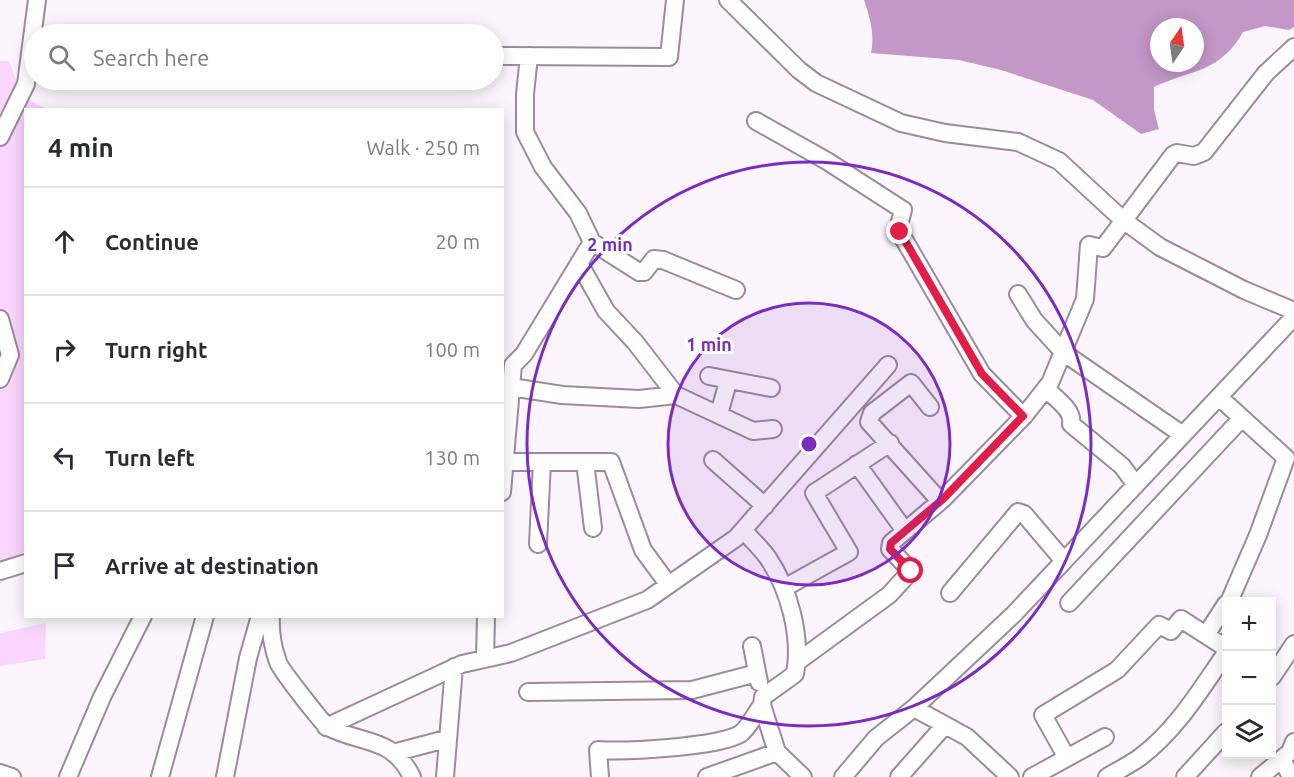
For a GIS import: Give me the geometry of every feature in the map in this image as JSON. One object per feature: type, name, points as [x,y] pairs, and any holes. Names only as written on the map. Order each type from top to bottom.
[{"type":"street","points":[[35,24],[37,0]]},
{"type":"street","points":[[504,56],[669,57],[675,0]]},
{"type":"street","points":[[728,0],[799,70],[816,83],[902,123],[945,133],[1018,142],[1059,161],[1123,220],[1160,247],[1244,290],[1293,307],[1219,397],[1014,614],[914,708],[876,738],[843,777]]},
{"type":"street","points":[[798,662],[889,595],[911,571],[890,549],[891,543],[940,501],[1023,416],[1046,389],[1064,353],[1085,299],[1089,245],[1103,248],[1173,155],[1177,153],[1194,156],[1208,148],[1266,73],[1294,47]]},
{"type":"street","points":[[529,56],[525,94],[525,132],[543,167],[578,213],[592,242],[639,272],[644,272],[654,259],[663,260],[736,290]]},
{"type":"street","points":[[0,137],[24,88]]},
{"type":"street","points":[[756,121],[827,161],[903,210],[898,228],[952,326],[982,374],[1023,416]]},
{"type":"street","points":[[504,477],[512,387],[508,362],[524,354],[592,242]]},
{"type":"street","points":[[579,263],[606,311],[635,342],[676,395],[753,431],[774,429]]},
{"type":"street","points":[[1018,294],[1034,320],[1064,353],[1184,435]]},
{"type":"street","points":[[0,319],[10,355],[0,379]]},
{"type":"street","points":[[326,727],[454,667],[511,653],[647,600],[743,530],[888,365]]},
{"type":"street","points":[[709,376],[728,382],[771,388]]},
{"type":"street","points":[[719,414],[728,382]]},
{"type":"street","points":[[930,407],[911,383],[872,413],[869,422],[890,442],[940,501]]},
{"type":"street","points":[[512,387],[573,396],[639,399],[676,395]]},
{"type":"street","points":[[1046,389],[1069,411],[1072,418],[1071,424],[1122,466],[1136,485]]},
{"type":"street","points":[[1219,397],[1286,458],[1258,535],[1231,597]]},
{"type":"street","points":[[1069,603],[1242,418]]},
{"type":"street","points":[[784,588],[849,552],[813,496],[890,442]]},
{"type":"street","points":[[713,460],[765,506]]},
{"type":"street","points":[[506,462],[611,462],[643,550],[668,584]]},
{"type":"street","points":[[538,544],[542,462]]},
{"type":"street","points":[[585,462],[593,528]]},
{"type":"street","points":[[857,464],[905,531]]},
{"type":"street","points":[[950,593],[1018,512],[1024,514],[1064,561]]},
{"type":"street","points":[[600,777],[598,750],[633,751],[722,740],[742,732],[763,701],[795,674],[798,662],[795,630],[784,588],[767,557],[743,530]]},
{"type":"street","points":[[1206,635],[1222,612]]},
{"type":"street","points":[[68,777],[102,697],[142,618]]},
{"type":"street","points":[[160,777],[204,618]]},
{"type":"street","points":[[225,777],[248,658],[259,618]]},
{"type":"street","points":[[271,618],[270,630],[278,664],[326,727],[383,744],[404,761],[412,777]]},
{"type":"street","points":[[485,659],[486,618]]},
{"type":"street","points":[[1067,758],[1042,715],[1117,670],[1159,625],[1171,631],[1182,619],[1222,645]]},
{"type":"street","points":[[1276,669],[1294,644]]},
{"type":"street","points":[[752,646],[763,701],[777,752],[803,777]]},
{"type":"street","points":[[1107,777],[1140,757],[1169,729],[1185,712],[1222,660]]},
{"type":"street","points":[[445,777],[446,739],[454,667]]},
{"type":"street","points":[[528,692],[692,690],[757,673]]},
{"type":"street","points":[[914,708],[967,737],[1004,775]]},
{"type":"street","points":[[898,777],[945,725]]},
{"type":"street","points":[[1032,777],[1106,737]]},
{"type":"street","points":[[1185,777],[1222,737]]},
{"type":"street","points":[[393,753],[446,739]]},
{"type":"street","points":[[1260,777],[1290,752],[1294,742]]},
{"type":"street","points":[[707,777],[777,752]]},
{"type":"street","points":[[1282,759],[1291,777]]},
{"type":"street","points":[[0,773],[12,777]]},
{"type":"shaded area","points":[[864,0],[1294,0],[1294,27],[1289,30],[1265,26],[1243,32],[1225,55],[1204,68],[1204,18],[1150,18],[1150,72],[1193,72],[1154,87],[1154,110],[1159,129],[1141,134],[1093,100],[1001,70],[959,60],[871,53],[870,20]]},
{"type":"shaded area","points":[[0,61],[9,61],[22,96],[45,108],[24,108],[24,575],[11,573],[0,585]]},
{"type":"shaded area","points":[[46,623],[45,659],[0,666],[0,633]]},
{"type":"route","points":[[900,232],[952,326],[982,374],[1023,416],[943,499],[891,543],[890,549],[911,571]]}]
